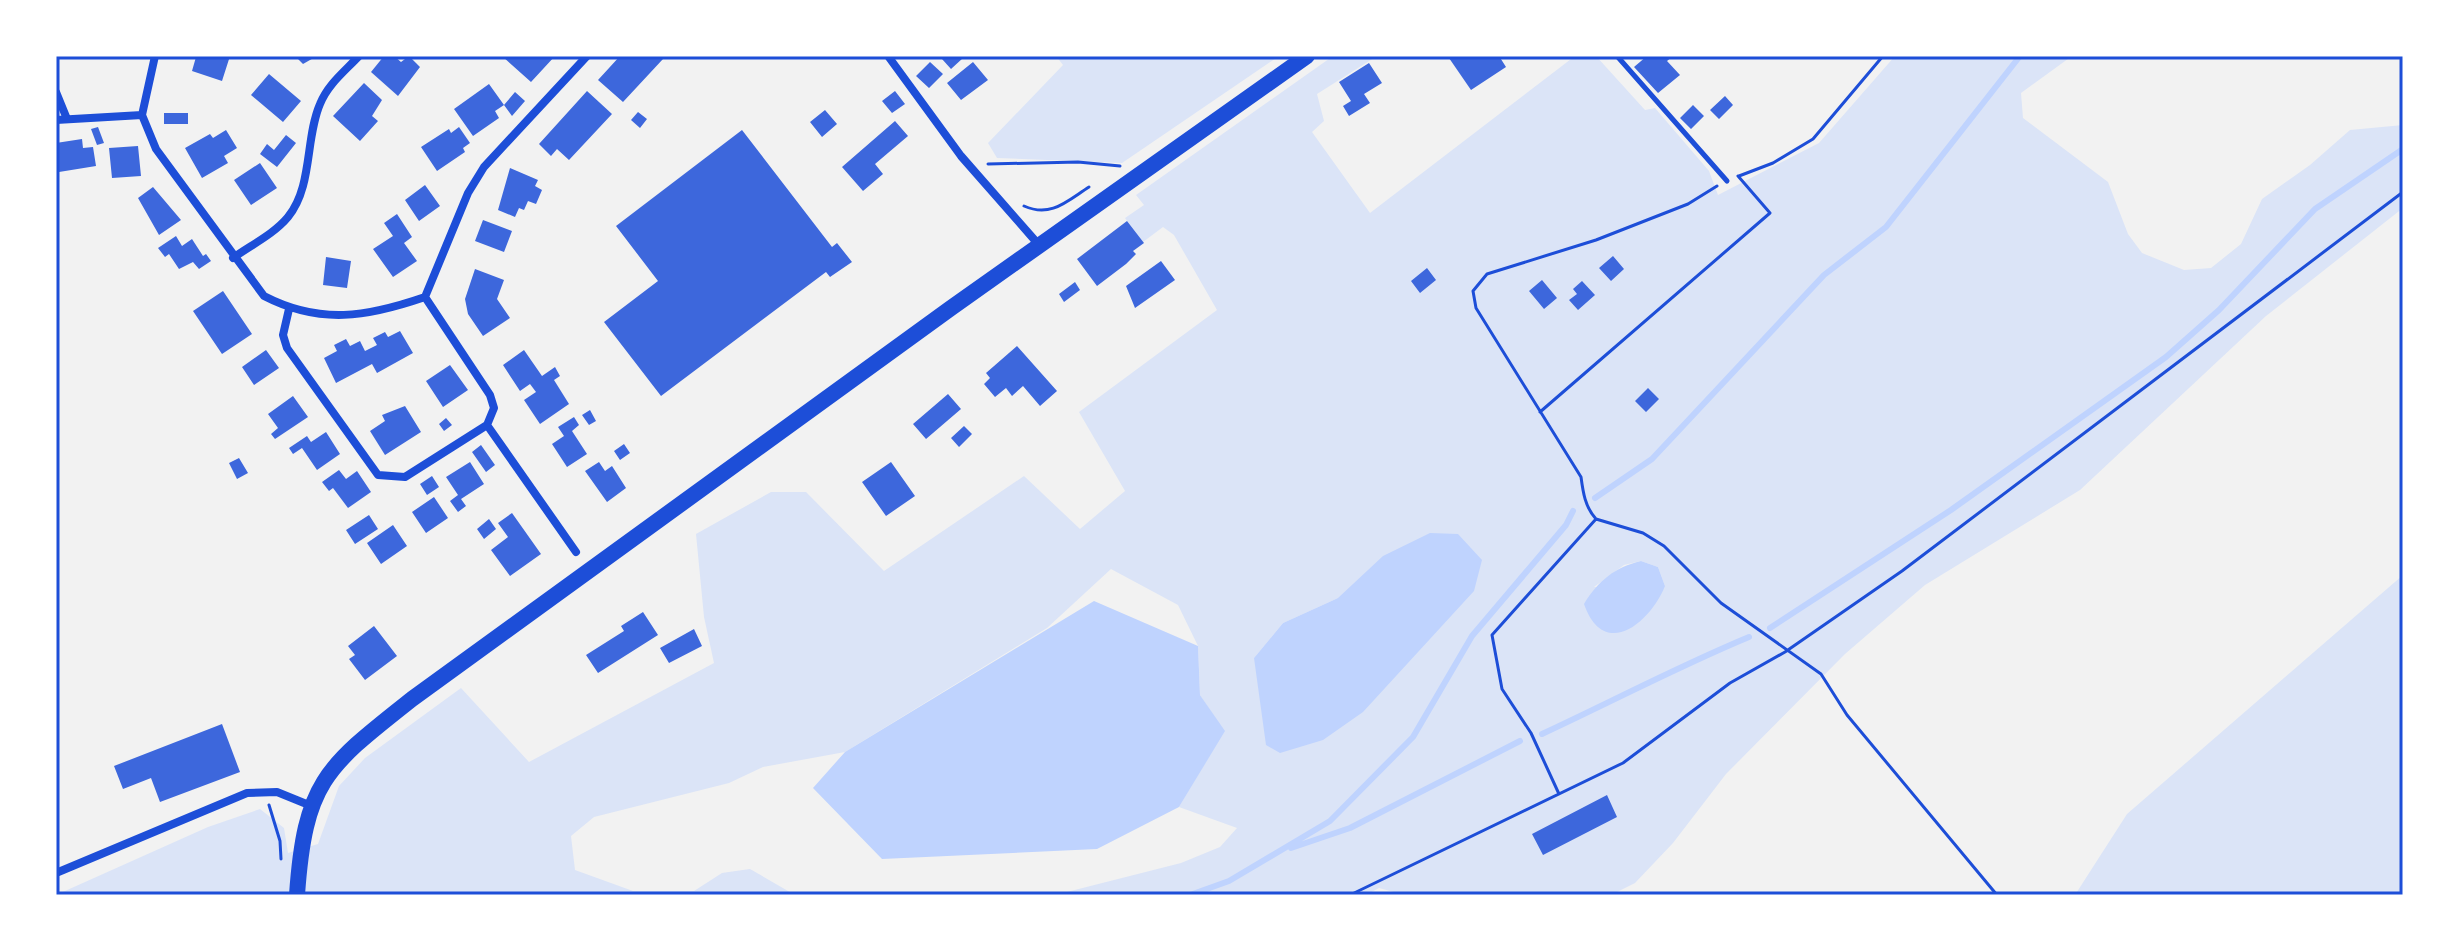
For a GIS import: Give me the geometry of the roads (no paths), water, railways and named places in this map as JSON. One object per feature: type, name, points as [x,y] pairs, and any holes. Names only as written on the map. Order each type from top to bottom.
[{"type":"main road","points":[[297,895],[309,805],[345,752],[412,699],[1039,245],[1307,56]]},
{"type":"street","points":[[155,56],[142,115],[156,149],[233,258],[264,296],[289,309],[319,316],[382,311],[425,297],[468,193],[484,167],[587,56]]},
{"type":"street","points":[[233,258],[289,215],[304,179],[320,102],[332,83],[359,56]]},
{"type":"street","points":[[888,56],[961,156],[1039,245]]},
{"type":"street","points":[[56,92],[67,119]]},
{"type":"street","points":[[56,120],[142,115]]},
{"type":"street","points":[[289,309],[283,335],[287,348],[378,475],[405,477],[487,425],[494,408],[490,395],[425,297]]},
{"type":"street","points":[[487,425],[576,552]]},
{"type":"street","points":[[56,873],[247,793],[277,792],[309,805]]},
{"type":"lane","points":[[1617,56],[1727,181]]},
{"type":"water","points":[[1430,533],[1458,534],[1482,560],[1474,591],[1363,712],[1323,740],[1280,753],[1266,745],[1254,658],[1283,623],[1338,598],[1383,556]]},
{"type":"water","points":[[1641,561],[1658,567],[1665,586],[1658,600],[1638,623],[1626,630],[1614,633],[1603,630],[1593,621],[1584,604],[1608,576]]},
{"type":"water","points":[[1094,601],[1198,646],[1200,695],[1225,731],[1179,807],[1097,849],[882,859],[813,788],[845,752]]},
{"type":"waterway","points":[[1595,498],[1652,459],[1824,275],[1886,227],[2020,56]]},
{"type":"waterway","points":[[1770,628],[1951,510],[2166,357],[2219,310],[2315,209],[2403,149]]},
{"type":"waterway","points":[[1190,895],[1229,881],[1330,821],[1413,737],[1472,636],[1566,525],[1573,511]]},
{"type":"waterway","points":[[1542,734],[1749,637]]},
{"type":"waterway","points":[[1291,848],[1350,828],[1520,741]]}]
